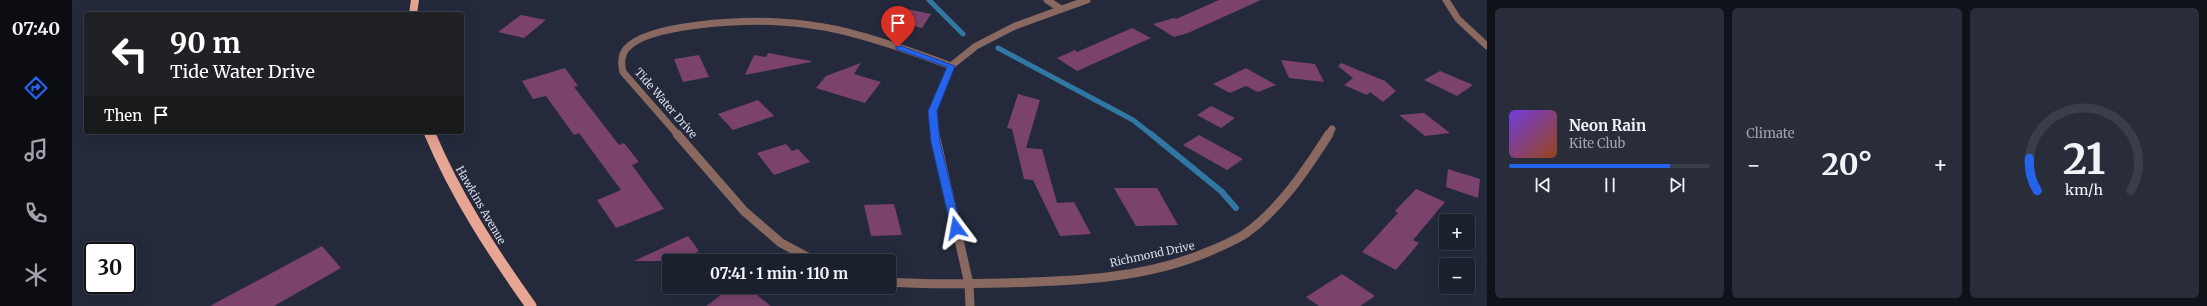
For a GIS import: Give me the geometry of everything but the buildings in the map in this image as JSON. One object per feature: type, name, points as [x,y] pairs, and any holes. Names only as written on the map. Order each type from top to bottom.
[{"type":"main road","points":[[414,12],[416,0]]},
{"type":"main road","name":"Hawkins Avenue","points":[[430,134],[447,173],[484,240],[531,306]]},
{"type":"street","points":[[1047,0],[1061,10]]},
{"type":"street","points":[[970,306],[969,284],[936,142],[933,111],[951,66],[976,46],[1015,26],[1087,0]]},
{"type":"street","points":[[1446,0],[1449,8],[1464,25],[1487,46]]},
{"type":"street","name":"Tide Water Drive","points":[[802,254],[781,243],[744,211],[623,72],[621,63],[626,49],[649,35],[677,28],[721,23],[779,22],[837,30],[885,42],[951,66]]},
{"type":"street","name":"Richmond Drive","points":[[969,284],[1076,281],[1151,269],[1199,257],[1245,234],[1284,196],[1313,161],[1332,129]]},
{"type":"street","points":[[896,282],[969,284]]},
{"type":"waterway","points":[[929,0],[963,34]]},
{"type":"waterway","points":[[998,48],[1133,120],[1152,135]]},
{"type":"waterway","points":[[1151,134],[1221,191],[1236,208]]},
{"type":"route","points":[[898,47],[951,66],[933,111],[936,142],[956,228]]}]
